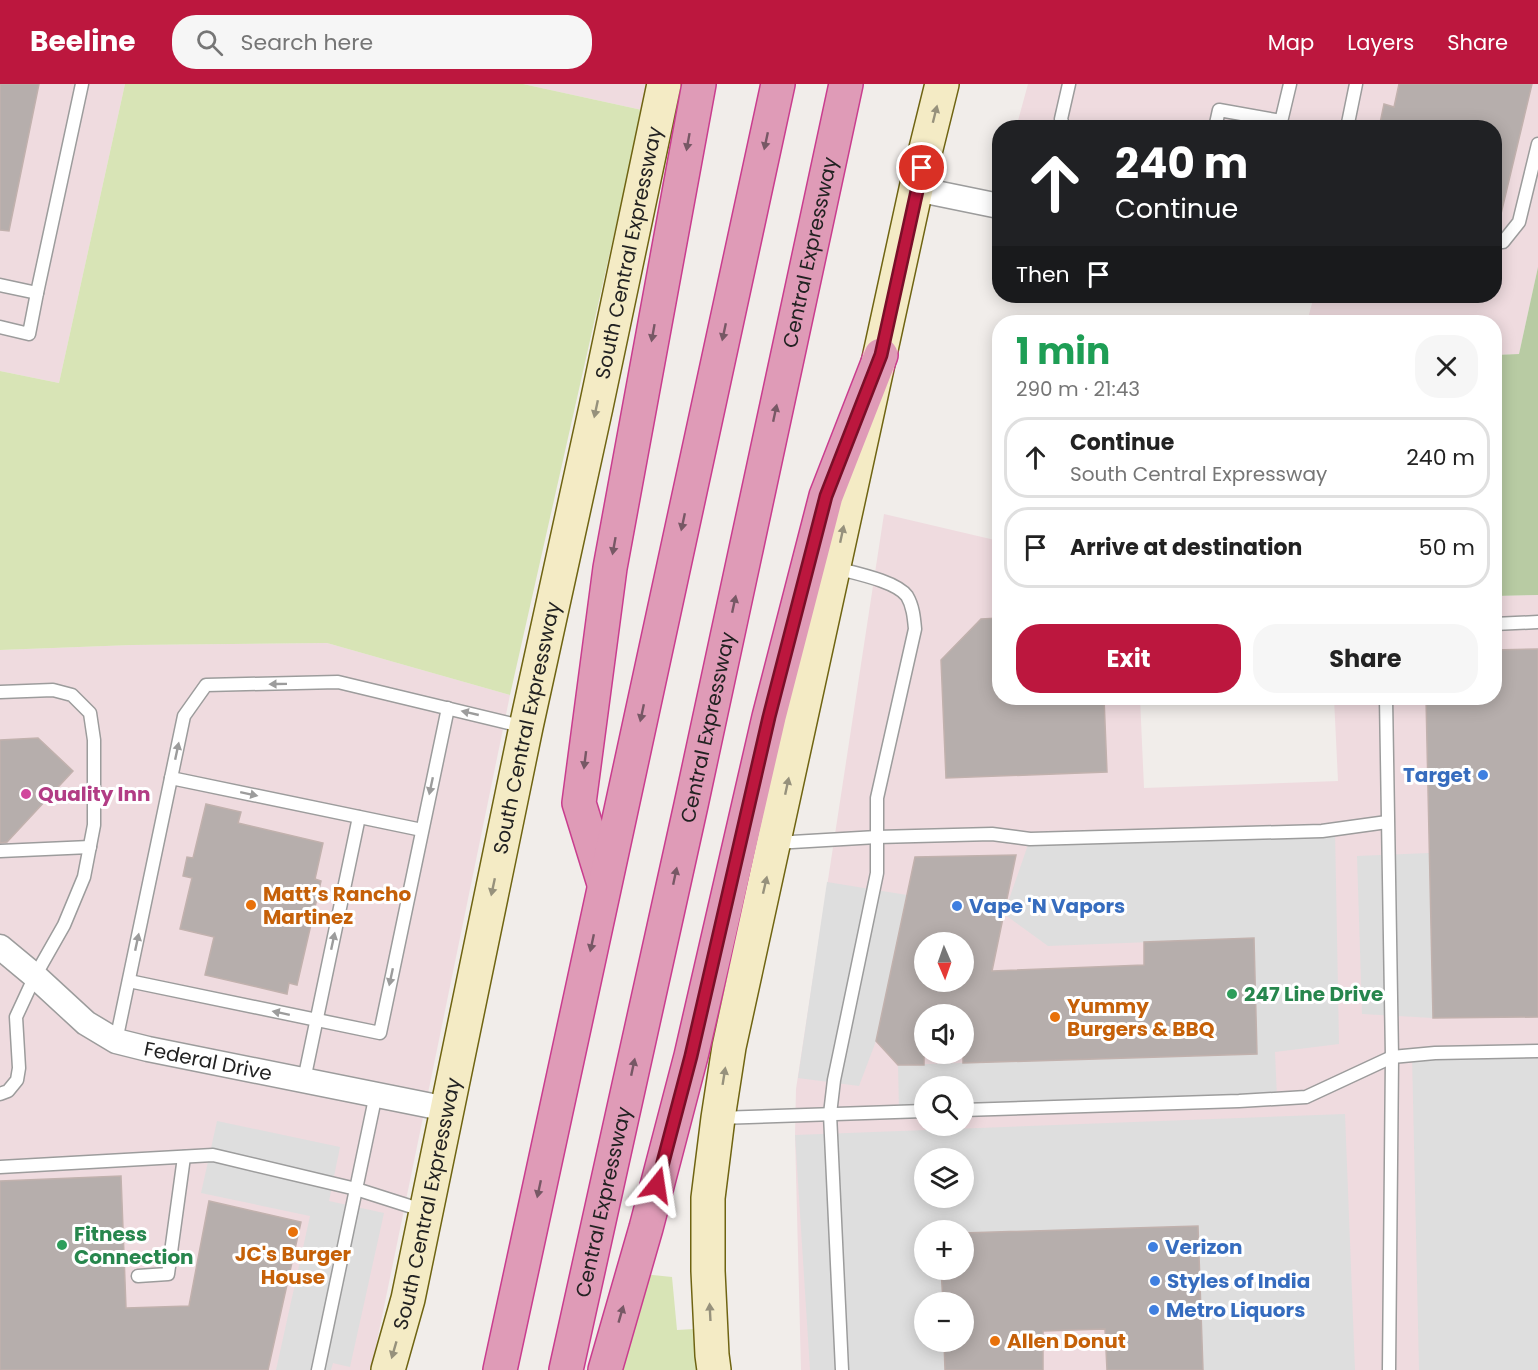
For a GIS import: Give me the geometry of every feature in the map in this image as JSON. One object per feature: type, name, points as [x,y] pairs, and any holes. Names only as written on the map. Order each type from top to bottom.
[{"type":"highway","points":[[605,886],[579,803],[610,567],[699,84]]},
{"type":"highway","points":[[500,1370],[778,84]]},
{"type":"highway","name":"Central Expressway","points":[[566,1370],[846,84]]},
{"type":"highway","points":[[605,1370],[646,1228],[691,1056],[769,717],[826,496],[881,355]]},
{"type":"main road","name":"South Central Expressway","points":[[388,1370],[408,1299],[526,727],[594,418],[661,84]]},
{"type":"main road","points":[[714,1370],[708,1270],[708,1198],[729,1047],[916,189],[942,84]]},
{"type":"street","points":[[916,189],[992,205]]},
{"type":"street","name":"Federal Drive","points":[[0,947],[86,1023],[116,1041],[447,1109]]},
{"type":"lane","points":[[0,327],[30,334],[82,84]]},
{"type":"lane","points":[[1061,120],[1069,84]]},
{"type":"lane","points":[[1282,120],[1290,84]]},
{"type":"lane","points":[[1349,120],[1356,84]]},
{"type":"lane","points":[[1217,120],[1219,110],[1263,120]]},
{"type":"lane","points":[[1502,242],[1519,222],[1538,144]]},
{"type":"lane","points":[[0,285],[37,293]]},
{"type":"lane","points":[[835,567],[895,587],[906,595],[913,611],[915,629],[877,798],[877,873],[834,1080],[830,1114],[842,1370]]},
{"type":"lane","points":[[1502,624],[1538,622]]},
{"type":"lane","points":[[116,1041],[184,716],[206,685],[338,682],[526,727]]},
{"type":"lane","points":[[0,692],[53,690],[72,695],[90,713],[94,740],[94,825],[84,877],[64,925],[35,976],[16,1017],[19,1068],[17,1080],[8,1090],[0,1094]]},
{"type":"lane","points":[[1386,705],[1392,1057],[1389,1370]]},
{"type":"lane","points":[[129,981],[380,1033],[448,708]]},
{"type":"lane","points":[[171,778],[422,830]]},
{"type":"lane","points":[[304,1080],[359,817]]},
{"type":"lane","points":[[775,843],[992,834],[1030,839],[1322,831],[1387,822]]},
{"type":"lane","points":[[0,851],[90,847]]},
{"type":"lane","points":[[974,1110],[1306,1097],[1392,1057],[1435,1053],[1538,1051]]},
{"type":"lane","points":[[318,1370],[376,1094]]},
{"type":"lane","points":[[718,1118],[914,1111]]},
{"type":"lane","points":[[0,1167],[213,1155],[356,1189],[426,1212]]},
{"type":"lane","points":[[138,1276],[168,1274],[184,1156]]},
{"type":"shaded area","points":[[0,84],[125,84],[59,383],[0,371]]},
{"type":"shaded area","points":[[523,84],[648,84],[642,110]]},
{"type":"shaded area","points":[[1028,84],[1538,84],[1538,267],[1519,354],[1502,355],[1502,315],[1309,315],[1312,303],[1502,303],[1502,120],[1018,120]]},
{"type":"shaded area","points":[[884,514],[992,539],[992,705],[1140,705],[1144,788],[1338,781],[1334,705],[1502,705],[1502,596],[1538,595],[1538,1370],[801,1370],[795,1135],[796,1089]]},
{"type":"shaded area","points":[[327,643],[510,695],[371,1370],[0,1370],[0,650],[132,645]]},
{"type":"shaded area","points":[[1335,829],[1339,1044],[1275,1052],[1277,1098],[974,1109],[974,1076],[914,1076],[914,1110],[899,1111],[898,1065],[1257,1053],[1254,938],[1048,946],[1004,914],[1030,839]]},
{"type":"shaded area","points":[[1429,853],[1433,1018],[1362,1014],[1357,856]]},
{"type":"shaded area","points":[[827,882],[907,895],[876,1041],[859,1086],[798,1078]]},
{"type":"shaded area","points":[[1538,1049],[1538,1370],[1419,1370],[1412,1055]]},
{"type":"shaded area","points":[[1345,1114],[1355,1370],[1203,1370],[1197,1226],[974,1233],[974,1220],[914,1220],[914,1280],[942,1280],[942,1292],[914,1292],[914,1352],[944,1352],[945,1370],[810,1370],[795,1135],[914,1130],[914,1136],[974,1136],[974,1128]]},
{"type":"shaded area","points":[[217,1121],[340,1147],[329,1201],[384,1213],[350,1367],[333,1363],[331,1370],[276,1370],[310,1216],[201,1193]]},
{"type":"green space","points":[[125,84],[523,84],[642,110],[510,695],[327,643],[132,645],[0,650],[0,371],[59,383]]},
{"type":"green space","points":[[1538,267],[1538,595],[1502,596],[1502,355],[1519,354]]},
{"type":"green space","points":[[643,1274],[672,1277],[677,1330],[694,1329],[701,1370],[622,1370]]},
{"type":"building","points":[[0,84],[39,84],[9,231],[0,230]]},
{"type":"building","points":[[1399,84],[1532,84],[1502,210],[1502,120],[1381,120],[1384,104],[1394,107]]},
{"type":"building","points":[[992,618],[992,705],[1104,705],[1107,772],[946,778],[941,660],[981,619]]},
{"type":"building","name":"Target","points":[[1538,649],[1538,1017],[1433,1018],[1426,705],[1502,705],[1502,650]]},
{"type":"building","name":"Quality Inn","points":[[38,738],[73,771],[7,842],[0,843],[0,740]]},
{"type":"building","name":"Matt’s Rancho Martinez","points":[[206,804],[241,812],[238,823],[323,843],[315,879],[321,881],[297,985],[289,983],[287,994],[205,975],[214,937],[180,929],[192,878],[183,876],[187,857],[193,858]]},
{"type":"building","points":[[1016,855],[992,971],[1144,965],[1144,942],[1254,938],[1257,1054],[974,1063],[974,1004],[914,1004],[914,1064],[924,1065],[898,1065],[876,1041],[915,857]]},
{"type":"building","points":[[121,1176],[126,1308],[189,1306],[209,1201],[301,1222],[268,1370],[0,1370],[0,1181]]},
{"type":"building","points":[[1198,1226],[1203,1370],[1107,1370],[1105,1329],[1043,1331],[1043,1370],[945,1370],[944,1352],[974,1352],[974,1292],[942,1292],[942,1280],[974,1280],[974,1233]]},
{"type":"place","name":"Target","points":[[1483,775]]},
{"type":"place","name":"Quality Inn","points":[[26,794]]},
{"type":"place","name":"Matt’s Rancho Martinez","points":[[251,905]]},
{"type":"place","name":"Vape 'N Vapors","points":[[957,906]]},
{"type":"place","name":"247 Line Drive","points":[[1232,994]]},
{"type":"place","name":"Yummy Burgers & BBQ","points":[[1055,1017]]},
{"type":"place","name":"JC's Burger House","points":[[293,1232]]},
{"type":"place","name":"Fitness Connection","points":[[62,1245]]},
{"type":"place","name":"Verizon","points":[[1153,1247]]},
{"type":"place","name":"Styles of India","points":[[1155,1281]]},
{"type":"place","name":"Metro Liquors","points":[[1154,1310]]},
{"type":"place","name":"Allen Donut","points":[[995,1341]]},
{"type":"route","points":[[657,1185],[691,1056],[769,717],[826,496],[881,355],[922,168]]}]
